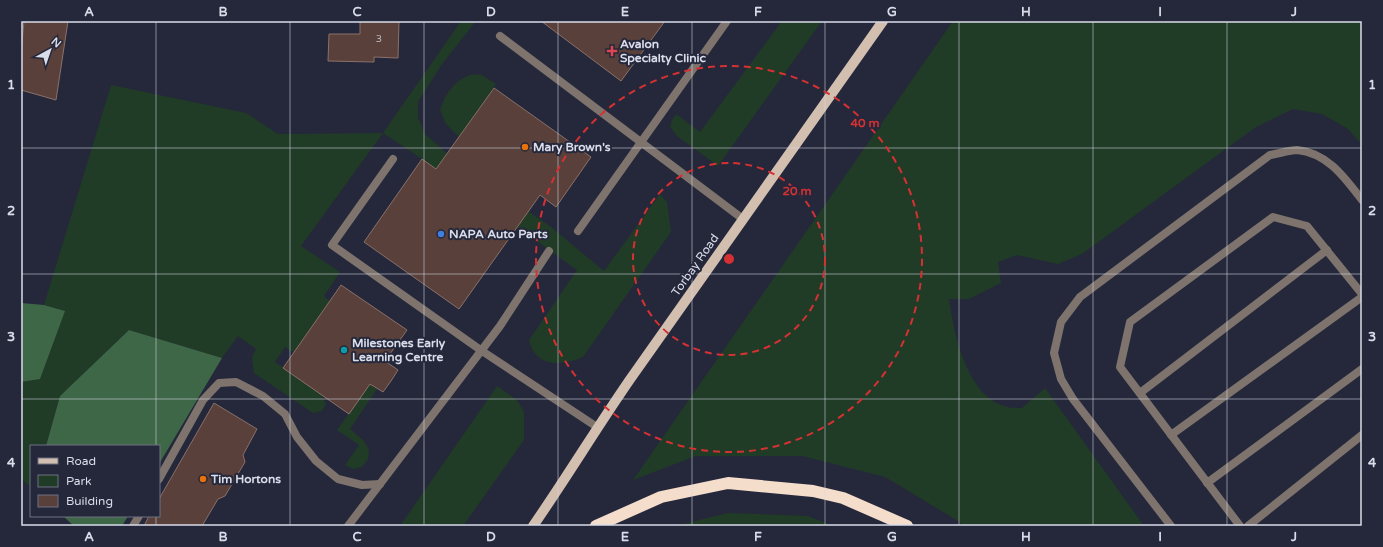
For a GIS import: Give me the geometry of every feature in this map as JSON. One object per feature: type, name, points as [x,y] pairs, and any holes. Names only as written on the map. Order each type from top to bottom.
[{"type":"highway","points":[[596,526],[661,497],[728,483],[813,491],[843,498],[908,526]]},
{"type":"main road","name":"Torbay Road","points":[[533,526],[570,473],[597,427],[883,21]]},
{"type":"lane","points":[[578,231],[727,21]]},
{"type":"lane","points":[[500,36],[640,143],[743,219]]},
{"type":"lane","points":[[1171,526],[1072,399],[1061,379],[1054,353],[1061,322],[1080,297],[1270,156],[1297,150],[1324,159],[1342,174],[1362,200]]},
{"type":"lane","points":[[393,159],[332,245],[482,351],[597,427]]},
{"type":"lane","points":[[1171,435],[1362,296],[1308,226],[1273,216],[1130,322],[1120,367],[1140,393],[1171,435],[1207,483],[1240,526]]},
{"type":"lane","points":[[1140,393],[1327,250]]},
{"type":"lane","points":[[348,526],[482,351],[549,251]]},
{"type":"lane","points":[[1207,483],[1362,369]]},
{"type":"lane","points":[[160,477],[203,400],[219,383],[236,382],[263,396],[285,414],[297,438],[316,461],[338,479],[362,485],[380,484]]},
{"type":"lane","points":[[1248,526],[1362,435]]},
{"type":"lane","points":[[133,526],[138,517]]},
{"type":"green space","points":[[461,21],[476,21],[442,64],[418,102],[418,117],[425,134],[451,157],[551,227],[604,271],[660,194],[667,202],[671,232],[583,357],[558,363],[543,360],[537,356],[532,349],[529,340],[577,270],[422,159],[383,133]]},
{"type":"green space","points":[[782,21],[822,21],[718,166],[677,136],[670,127],[672,120],[676,114],[700,132]]},
{"type":"green space","points":[[953,21],[1362,21],[1362,145],[1348,129],[1322,114],[1293,109],[1256,127],[1082,254],[1058,264],[1017,255],[998,262],[1001,283],[969,299],[949,299],[954,328],[964,361],[971,376],[980,389],[991,399],[1004,406],[1010,408],[1022,408],[1045,388],[1144,526],[964,526],[885,477],[802,456],[696,456],[633,480]]},
{"type":"green space","points":[[474,74],[482,75],[496,84],[459,137],[446,124],[440,110],[445,97],[452,87],[467,76]]},
{"type":"green space","points":[[111,85],[246,113],[278,134],[383,133],[301,246],[340,272],[324,296],[330,301],[294,353],[285,347],[275,362],[321,394],[326,404],[322,411],[313,413],[254,373],[252,357],[256,349],[238,336],[222,358],[129,330],[60,396],[46,445],[30,445],[30,486],[21,479],[21,382],[40,378],[64,311],[44,305]]},
{"type":"green space","points":[[21,303],[44,305],[65,311],[40,379],[21,382]]},
{"type":"green space","points":[[129,330],[222,358],[160,462],[160,445],[46,445],[60,396]]},
{"type":"green space","points":[[370,384],[377,389],[350,429],[364,441],[369,449],[368,459],[362,467],[353,469],[345,465],[359,445],[337,430]]},
{"type":"green space","points":[[497,386],[517,400],[524,412],[524,440],[463,526],[400,526]]},
{"type":"green space","points":[[728,513],[808,516],[833,526],[675,526]]},
{"type":"green space","points":[[64,517],[127,517],[122,526],[74,526]]},
{"type":"building","points":[[24,21],[68,21],[56,100],[21,90],[21,53]]},
{"type":"building","points":[[360,21],[399,21],[398,58],[374,57],[374,62],[328,61],[329,34],[360,34]]},
{"type":"building","name":"Avalon Specialty Clinic","points":[[541,21],[665,21],[621,81]]},
{"type":"building","points":[[494,88],[591,157],[556,207],[540,195],[459,309],[364,242],[422,159],[436,169]]},
{"type":"building","name":"Milestones Early Learning Centre","points":[[341,285],[407,330],[385,361],[398,370],[391,381],[383,392],[370,384],[349,414],[283,368]]},
{"type":"building","name":"Tim Hortons","points":[[214,403],[257,429],[243,455],[245,462],[225,496],[218,499],[202,526],[144,526],[148,517],[160,517],[160,497]]},
{"type":"place","name":"Avalon Specialty Clinic","points":[[612,51]]},
{"type":"place","name":"Mary Brown's","points":[[525,147]]},
{"type":"place","name":"NAPA Auto Parts","points":[[441,234]]},
{"type":"place","name":"Milestones Early Learning Centre","points":[[344,350]]},
{"type":"place","name":"Tim Hortons","points":[[203,479]]}]
